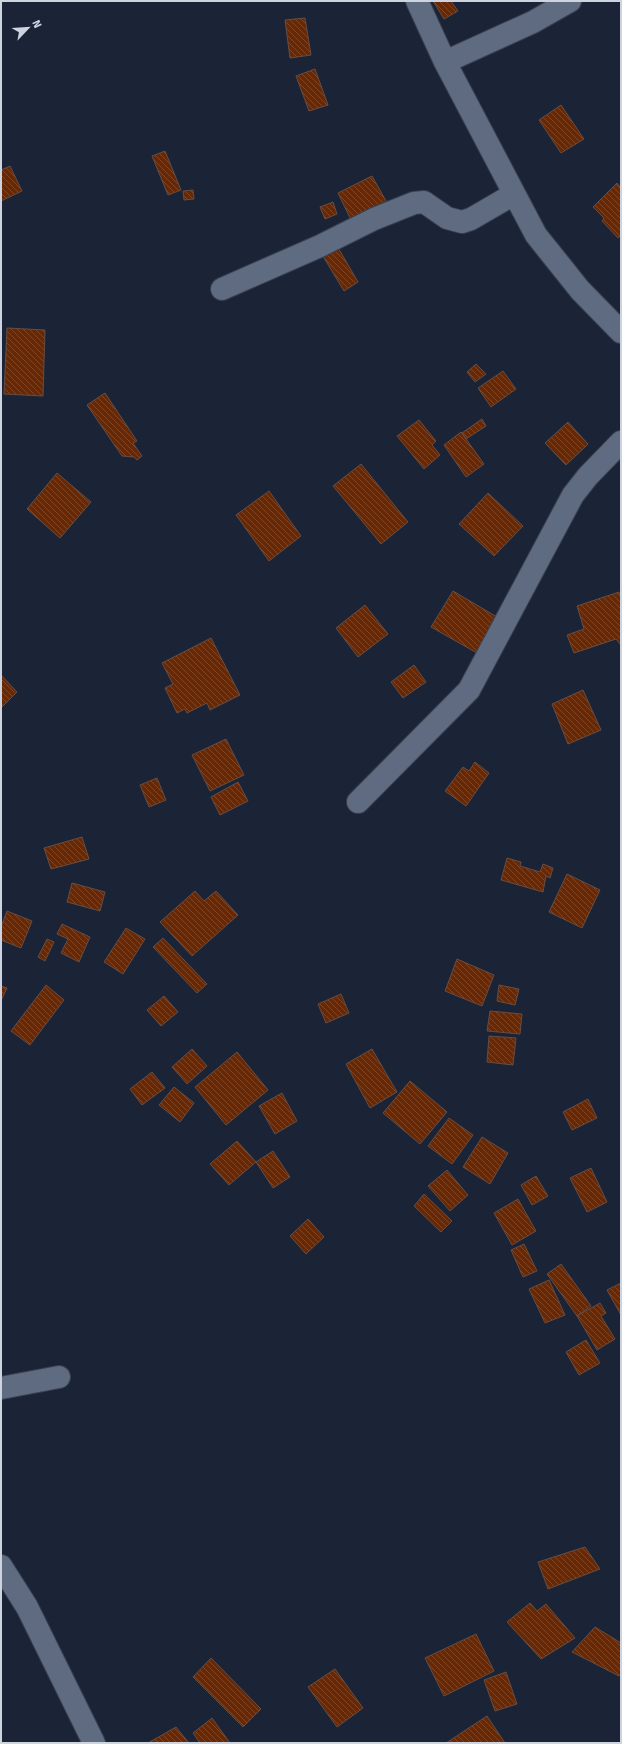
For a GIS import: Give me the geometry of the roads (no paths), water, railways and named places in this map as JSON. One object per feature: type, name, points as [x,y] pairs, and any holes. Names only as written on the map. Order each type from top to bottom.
[{"type":"street","points":[[417,1],[445,62],[536,235],[580,290],[621,332]]},
{"type":"street","points":[[445,62],[533,22],[570,1]]},
{"type":"street","points":[[222,289],[320,246],[374,219],[414,203],[424,202],[447,218],[462,222],[471,219],[514,194]]},
{"type":"street","points":[[358,802],[469,690],[573,495],[588,476],[621,442]]},
{"type":"street","points":[[1,1388],[59,1377]]},
{"type":"street","points":[[1,1566],[27,1607],[94,1743]]}]
